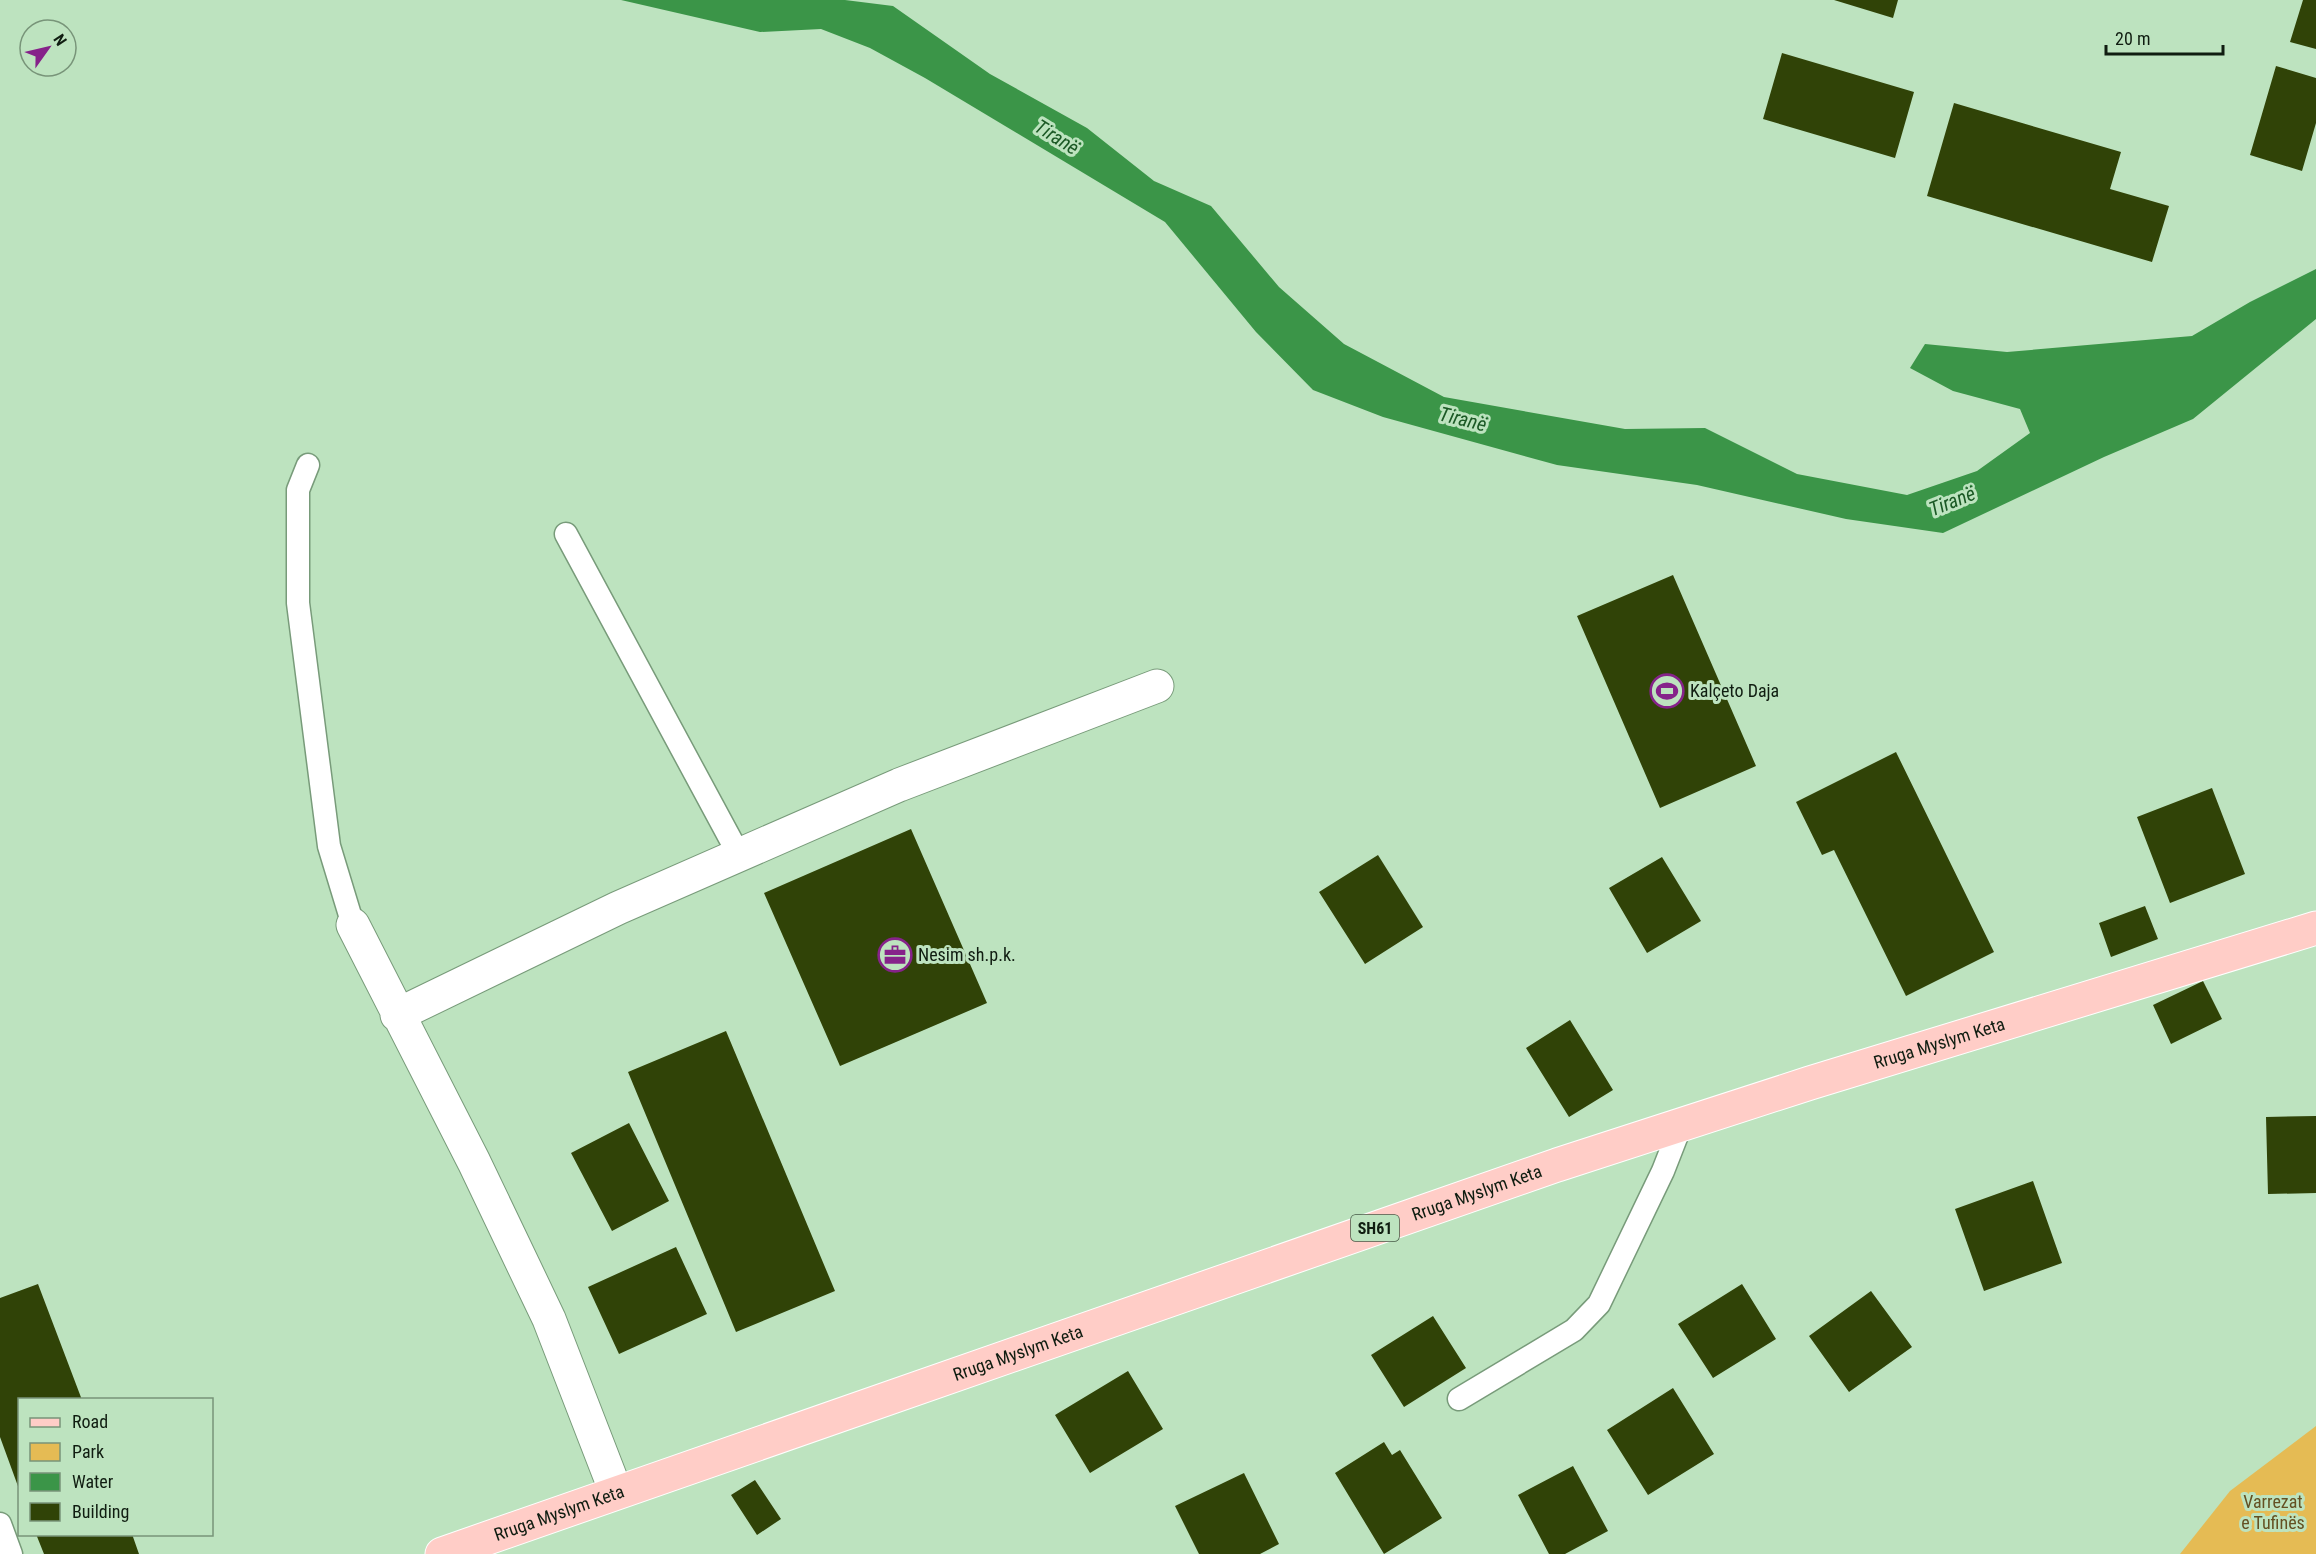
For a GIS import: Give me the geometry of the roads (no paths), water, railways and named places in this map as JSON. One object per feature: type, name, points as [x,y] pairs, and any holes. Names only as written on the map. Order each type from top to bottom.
[{"type":"main road","name":"Rruga Myslym Keta","points":[[442,1554],[1557,1165],[2316,928]]},
{"type":"street","points":[[397,1015],[618,908],[899,785],[1156,686]]},
{"type":"street","points":[[353,925],[474,1162],[549,1319],[616,1492]]},
{"type":"lane","points":[[308,465],[298,490],[298,603],[329,846],[353,925]]},
{"type":"lane","points":[[566,534],[739,855]]},
{"type":"lane","points":[[1459,1400],[1574,1330],[1599,1304],[1663,1171],[1681,1125]]},
{"type":"lane","points":[[0,1524],[11,1554]]},
{"type":"water","name":"Tiranë","points":[[621,0],[845,0],[893,6],[990,74],[1087,128],[1154,181],[1211,206],[1279,287],[1344,344],[1444,397],[1625,429],[1705,428],[1797,474],[1907,495],[1977,471],[2030,433],[2020,409],[1953,391],[1910,368],[1925,344],[2007,352],[2192,336],[2250,302],[2316,269],[2316,319],[2193,419],[2104,457],[1943,533],[1846,519],[1697,485],[1557,465],[1383,417],[1313,390],[1256,332],[1165,222],[925,78],[870,48],[821,29],[760,32]]},
{"type":"place","name":"Kalçeto Daja","points":[[1667,691]]},
{"type":"place","name":"Nesim sh.p.k.","points":[[895,955]]},
{"type":"park label","name":"Varrezat e Tufinës","points":[[2273,1512]]}]
